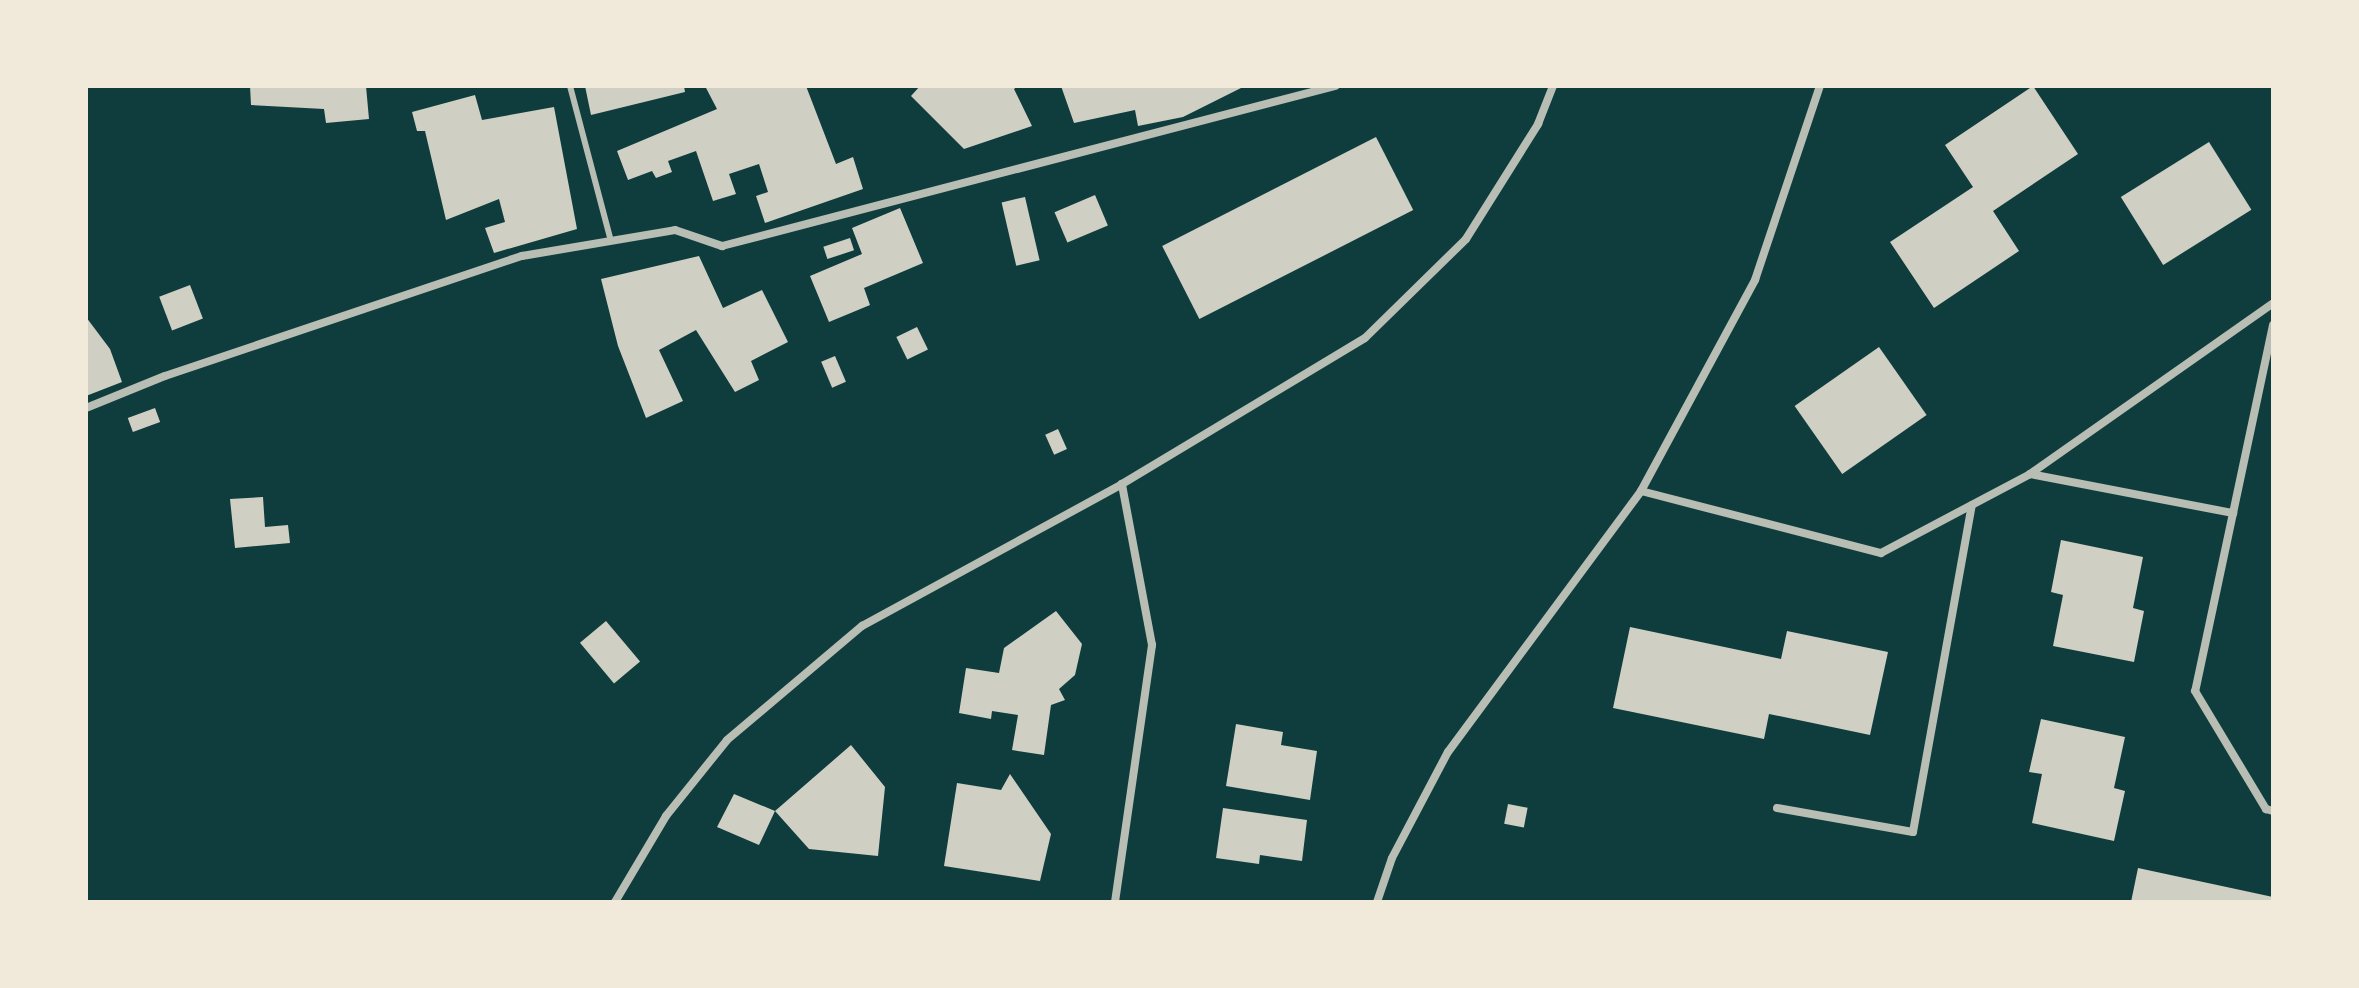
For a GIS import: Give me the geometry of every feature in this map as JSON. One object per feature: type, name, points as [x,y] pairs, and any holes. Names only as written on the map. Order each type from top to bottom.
[{"type":"street","points":[[86,408],[165,376],[522,256],[675,230],[722,246],[1335,86]]},
{"type":"street","points":[[615,902],[666,816],[727,740],[862,626],[1122,484],[1365,338],[1466,239],[1538,124],[1553,86]]},
{"type":"street","points":[[1377,902],[1392,858],[1448,752],[1641,491],[1755,280],[1820,86]]},
{"type":"street","points":[[1641,491],[1881,553],[2030,474],[2273,303]]},
{"type":"street","points":[[2273,325],[2195,691],[2266,809],[2273,811]]},
{"type":"street","points":[[2030,474],[2233,513]]},
{"type":"street","points":[[1115,902],[1152,645],[1122,484]]},
{"type":"street","points":[[1777,808],[1913,832],[1972,505]]},
{"type":"lane","points":[[570,86],[611,241]]},
{"type":"building","points":[[250,86],[366,86],[369,119],[326,123],[324,109],[251,105]]},
{"type":"building","points":[[585,86],[684,86],[685,92],[591,115]]},
{"type":"building","points":[[705,86],[806,86],[836,164],[853,157],[863,189],[765,223],[756,196],[768,192],[759,164],[729,174],[736,194],[713,201],[696,151],[668,161],[672,172],[656,178],[652,171],[628,180],[617,151],[717,109]]},
{"type":"building","points":[[920,86],[1018,86],[1014,89],[1032,126],[964,149],[911,96]]},
{"type":"building","points":[[1061,86],[1245,86],[1183,117],[1138,126],[1135,110],[1074,123]]},
{"type":"building","points":[[2033,86],[2078,154],[1993,211],[2019,251],[1934,308],[1890,242],[1973,187],[1945,145]]},
{"type":"building","points":[[475,95],[482,120],[554,107],[577,229],[494,253],[485,228],[505,222],[499,199],[446,220],[425,131],[417,131],[412,112]]},
{"type":"building","points":[[1376,137],[1413,210],[1199,319],[1162,246]]},
{"type":"building","points":[[2209,142],[2251,210],[2163,265],[2121,197]]},
{"type":"building","points":[[1095,195],[1108,225],[1067,243],[1054,212]]},
{"type":"building","points":[[1025,197],[1040,260],[1016,266],[1002,202]]},
{"type":"building","points":[[900,208],[923,263],[864,288],[870,305],[829,322],[810,276],[862,254],[852,228]]},
{"type":"building","points":[[850,238],[854,250],[827,259],[823,247]]},
{"type":"building","points":[[699,256],[723,308],[762,290],[788,342],[751,361],[759,380],[735,392],[696,330],[659,350],[683,401],[646,418],[618,346],[601,279]]},
{"type":"building","points":[[190,285],[203,319],[172,330],[159,297]]},
{"type":"building","points":[[86,317],[110,349],[122,382],[86,396]]},
{"type":"building","points":[[917,327],[928,349],[907,360],[896,337]]},
{"type":"building","points":[[1879,347],[1927,415],[1842,474],[1795,406]]},
{"type":"building","points":[[835,356],[846,382],[832,388],[821,362]]},
{"type":"building","points":[[155,408],[160,422],[133,432],[128,418]]},
{"type":"building","points":[[1058,429],[1067,449],[1054,455],[1045,435]]},
{"type":"building","points":[[263,497],[265,527],[288,525],[290,543],[235,548],[230,499]]},
{"type":"building","points":[[2061,540],[2143,557],[2133,608],[2144,611],[2134,662],[2053,646],[2063,595],[2051,592]]},
{"type":"building","points":[[1056,611],[1082,644],[1075,675],[1059,689],[1065,700],[1051,705],[1044,755],[1012,750],[1018,715],[992,711],[991,719],[959,713],[966,668],[999,673],[1004,648]]},
{"type":"building","points":[[606,621],[640,662],[614,683],[580,643]]},
{"type":"building","points":[[1630,627],[1781,659],[1787,631],[1888,652],[1870,735],[1769,714],[1764,739],[1613,708]]},
{"type":"building","points":[[2041,719],[2125,737],[2114,788],[2125,791],[2114,841],[2032,823],[2042,774],[2029,772]]},
{"type":"building","points":[[1236,724],[1283,732],[1281,745],[1317,751],[1310,800],[1226,786]]},
{"type":"building","points":[[851,745],[885,787],[878,856],[809,849],[775,811]]},
{"type":"building","points":[[1010,774],[1051,834],[1040,881],[944,866],[957,783],[1001,790]]},
{"type":"building","points":[[734,794],[775,811],[759,845],[717,827]]},
{"type":"building","points":[[1508,804],[1528,808],[1524,827],[1504,824]]},
{"type":"building","points":[[1223,808],[1307,820],[1302,861],[1260,855],[1259,864],[1216,858]]},
{"type":"building","points":[[2138,868],[2273,897],[2273,902],[2131,902]]}]
